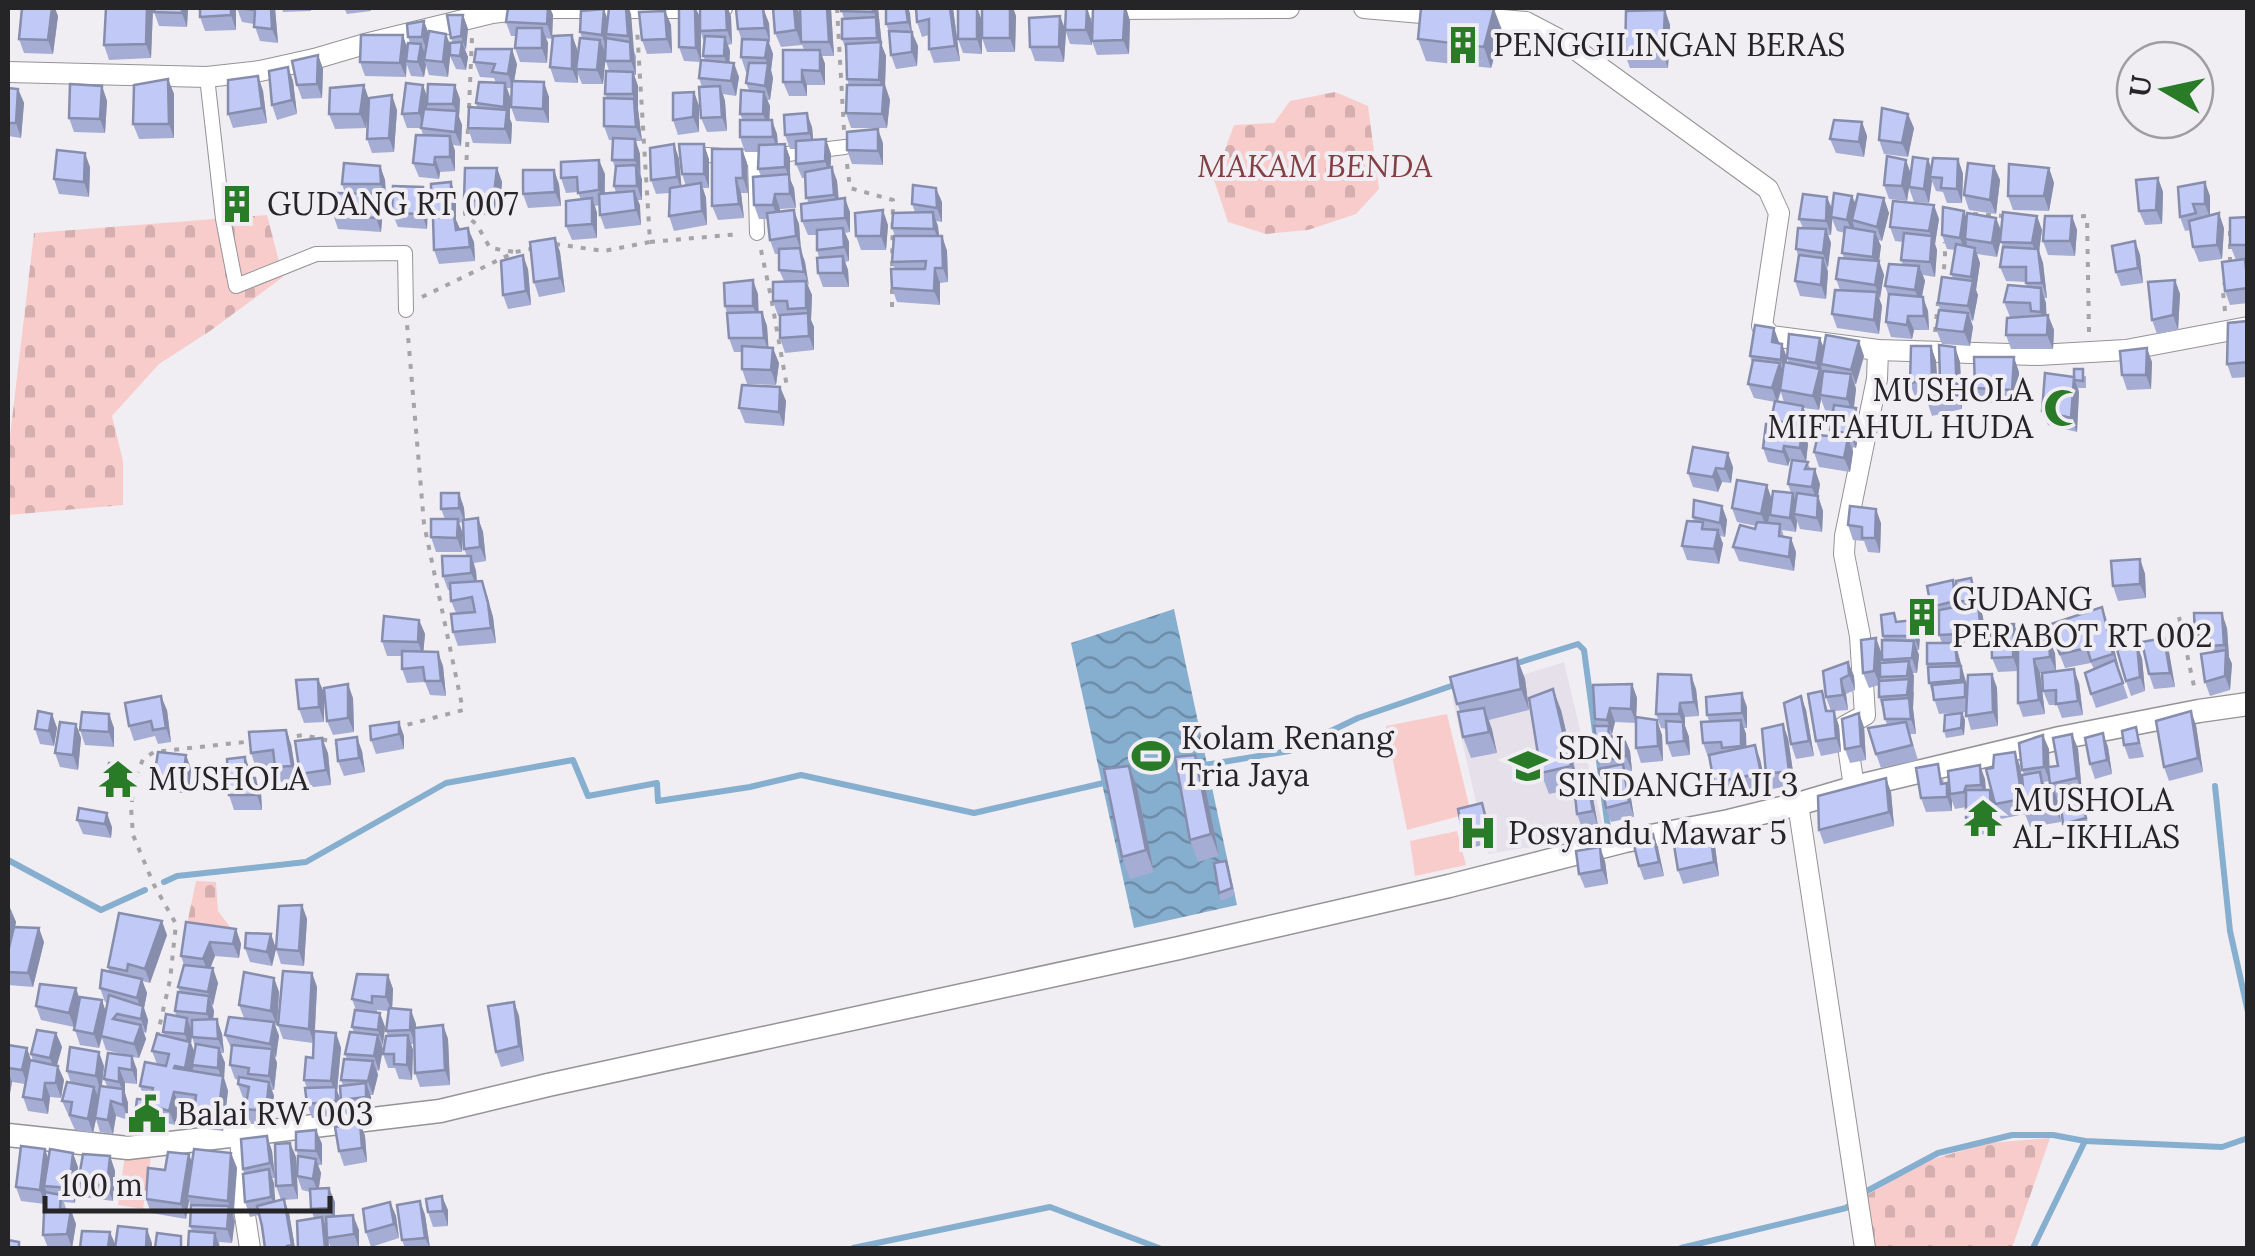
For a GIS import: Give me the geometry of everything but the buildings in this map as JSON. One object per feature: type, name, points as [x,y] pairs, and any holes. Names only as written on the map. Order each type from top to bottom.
[{"type":"street","points":[[8,72],[208,76],[314,59],[473,18],[520,10],[722,8]]},
{"type":"street","points":[[1086,8],[1288,8]]},
{"type":"street","points":[[1364,8],[1527,15],[1768,189],[1779,213],[1762,326],[1770,336],[1878,350],[2038,355],[2126,350],[2237,328]]},
{"type":"street","points":[[208,76],[224,219],[236,286],[316,254],[405,253],[406,310]]},
{"type":"street","points":[[682,153],[755,158],[845,147]]},
{"type":"street","points":[[755,158],[756,233]]},
{"type":"street","points":[[1854,787],[1845,726],[1865,715],[1860,636],[1844,554],[1877,379],[1878,350]]},
{"type":"street","points":[[8,1136],[128,1148],[440,1111],[1179,948],[1624,841],[1729,821],[2060,738],[2248,704]]},
{"type":"street","points":[[1798,804],[1865,1248]]},
{"type":"street","points":[[240,1134],[250,1248]]},
{"type":"path","points":[[836,8],[850,188],[893,200],[892,307]]},
{"type":"path","points":[[636,9],[650,242]]},
{"type":"path","points":[[469,108],[473,18]]},
{"type":"path","points":[[466,180],[468,126]]},
{"type":"path","points":[[465,197],[465,214],[490,248],[515,252]]},
{"type":"path","points":[[1963,214],[2001,216]]},
{"type":"path","points":[[2055,217],[2086,216],[2090,352]]},
{"type":"path","points":[[2230,224],[2230,261],[2223,292],[2237,328]]},
{"type":"path","points":[[1941,288],[1944,228]]},
{"type":"path","points":[[391,729],[463,710],[427,540],[406,310],[418,298],[515,252],[560,243],[604,251],[650,242],[756,233],[772,297],[786,387]]},
{"type":"path","points":[[1933,352],[1938,302]]},
{"type":"path","points":[[2180,617],[2199,710]]},
{"type":"path","points":[[286,738],[304,735],[337,743]]},
{"type":"path","points":[[155,1046],[170,980],[176,924],[133,835],[131,806],[135,778],[144,758],[154,752],[267,740]]},
{"type":"shaded area","name":"SDN SINDANGHAJI 3","points":[[1564,662],[1605,835],[1488,854],[1452,697]]},
{"type":"green space","name":"MAKAM BENDA","points":[[1335,92],[1368,106],[1379,189],[1356,214],[1308,230],[1266,234],[1228,222],[1214,180],[1234,125],[1274,123],[1290,101]]},
{"type":"green space","points":[[267,215],[283,277],[159,364],[112,416],[123,461],[123,505],[8,515],[8,453],[34,233]]},
{"type":"green space","points":[[1447,714],[1471,813],[1407,830],[1386,726]]},
{"type":"green space","points":[[1457,831],[1466,865],[1415,876],[1410,841]]},
{"type":"green space","points":[[196,881],[216,882],[218,911],[230,927],[228,939],[186,929]]},
{"type":"green space","points":[[2050,1138],[2012,1248],[1867,1248],[1858,1200],[1930,1160],[1988,1143]]},
{"type":"green space","points":[[125,1155],[151,1157],[143,1209],[118,1205]]},
{"type":"water","name":"Kolam Renang Tria Jaya","points":[[1174,609],[1237,905],[1134,928],[1071,643]]},
{"type":"waterway","points":[[1511,665],[1578,644],[1584,650],[1608,828]]},
{"type":"waterway","points":[[1199,766],[1289,751],[1358,718],[1457,684]]},
{"type":"waterway","points":[[164,882],[177,876],[306,862],[446,783],[573,760],[588,796],[657,783],[658,801],[801,775],[974,813],[1108,782]]},
{"type":"waterway","points":[[2215,786],[2230,931],[2248,1012]]},
{"type":"waterway","points":[[8,860],[101,910],[145,890]]},
{"type":"waterway","points":[[1681,1248],[1846,1208],[1865,1192],[1938,1153],[2012,1135],[2222,1147],[2248,1138]]},
{"type":"waterway","points":[[2033,1248],[2085,1141]]},
{"type":"waterway","points":[[853,1248],[1050,1207],[1159,1248]]},
{"type":"place","name":"PENGGILINGAN BERAS","points":[[1463,45]]},
{"type":"place","name":"GUDANG RT 007","points":[[237,204]]},
{"type":"place","name":"MUSHOLA MIFTAHUL HUDA","points":[[2063,408]]},
{"type":"place","name":"GUDANG PERABOT RT 002","points":[[1922,617]]},
{"type":"place","name":"Kolam Renang Tria Jaya","points":[[1151,756]]},
{"type":"place","name":"SDN SINDANGHAJI 3","points":[[1528,766]]},
{"type":"place","name":"MUSHOLA","points":[[118,779]]},
{"type":"place","name":"MUSHOLA AL-IKHLAS","points":[[1983,818]]},
{"type":"place","name":"Posyandu Mawar 5","points":[[1478,833]]},
{"type":"place","name":"Balai RW 003","points":[[147,1114]]}]
